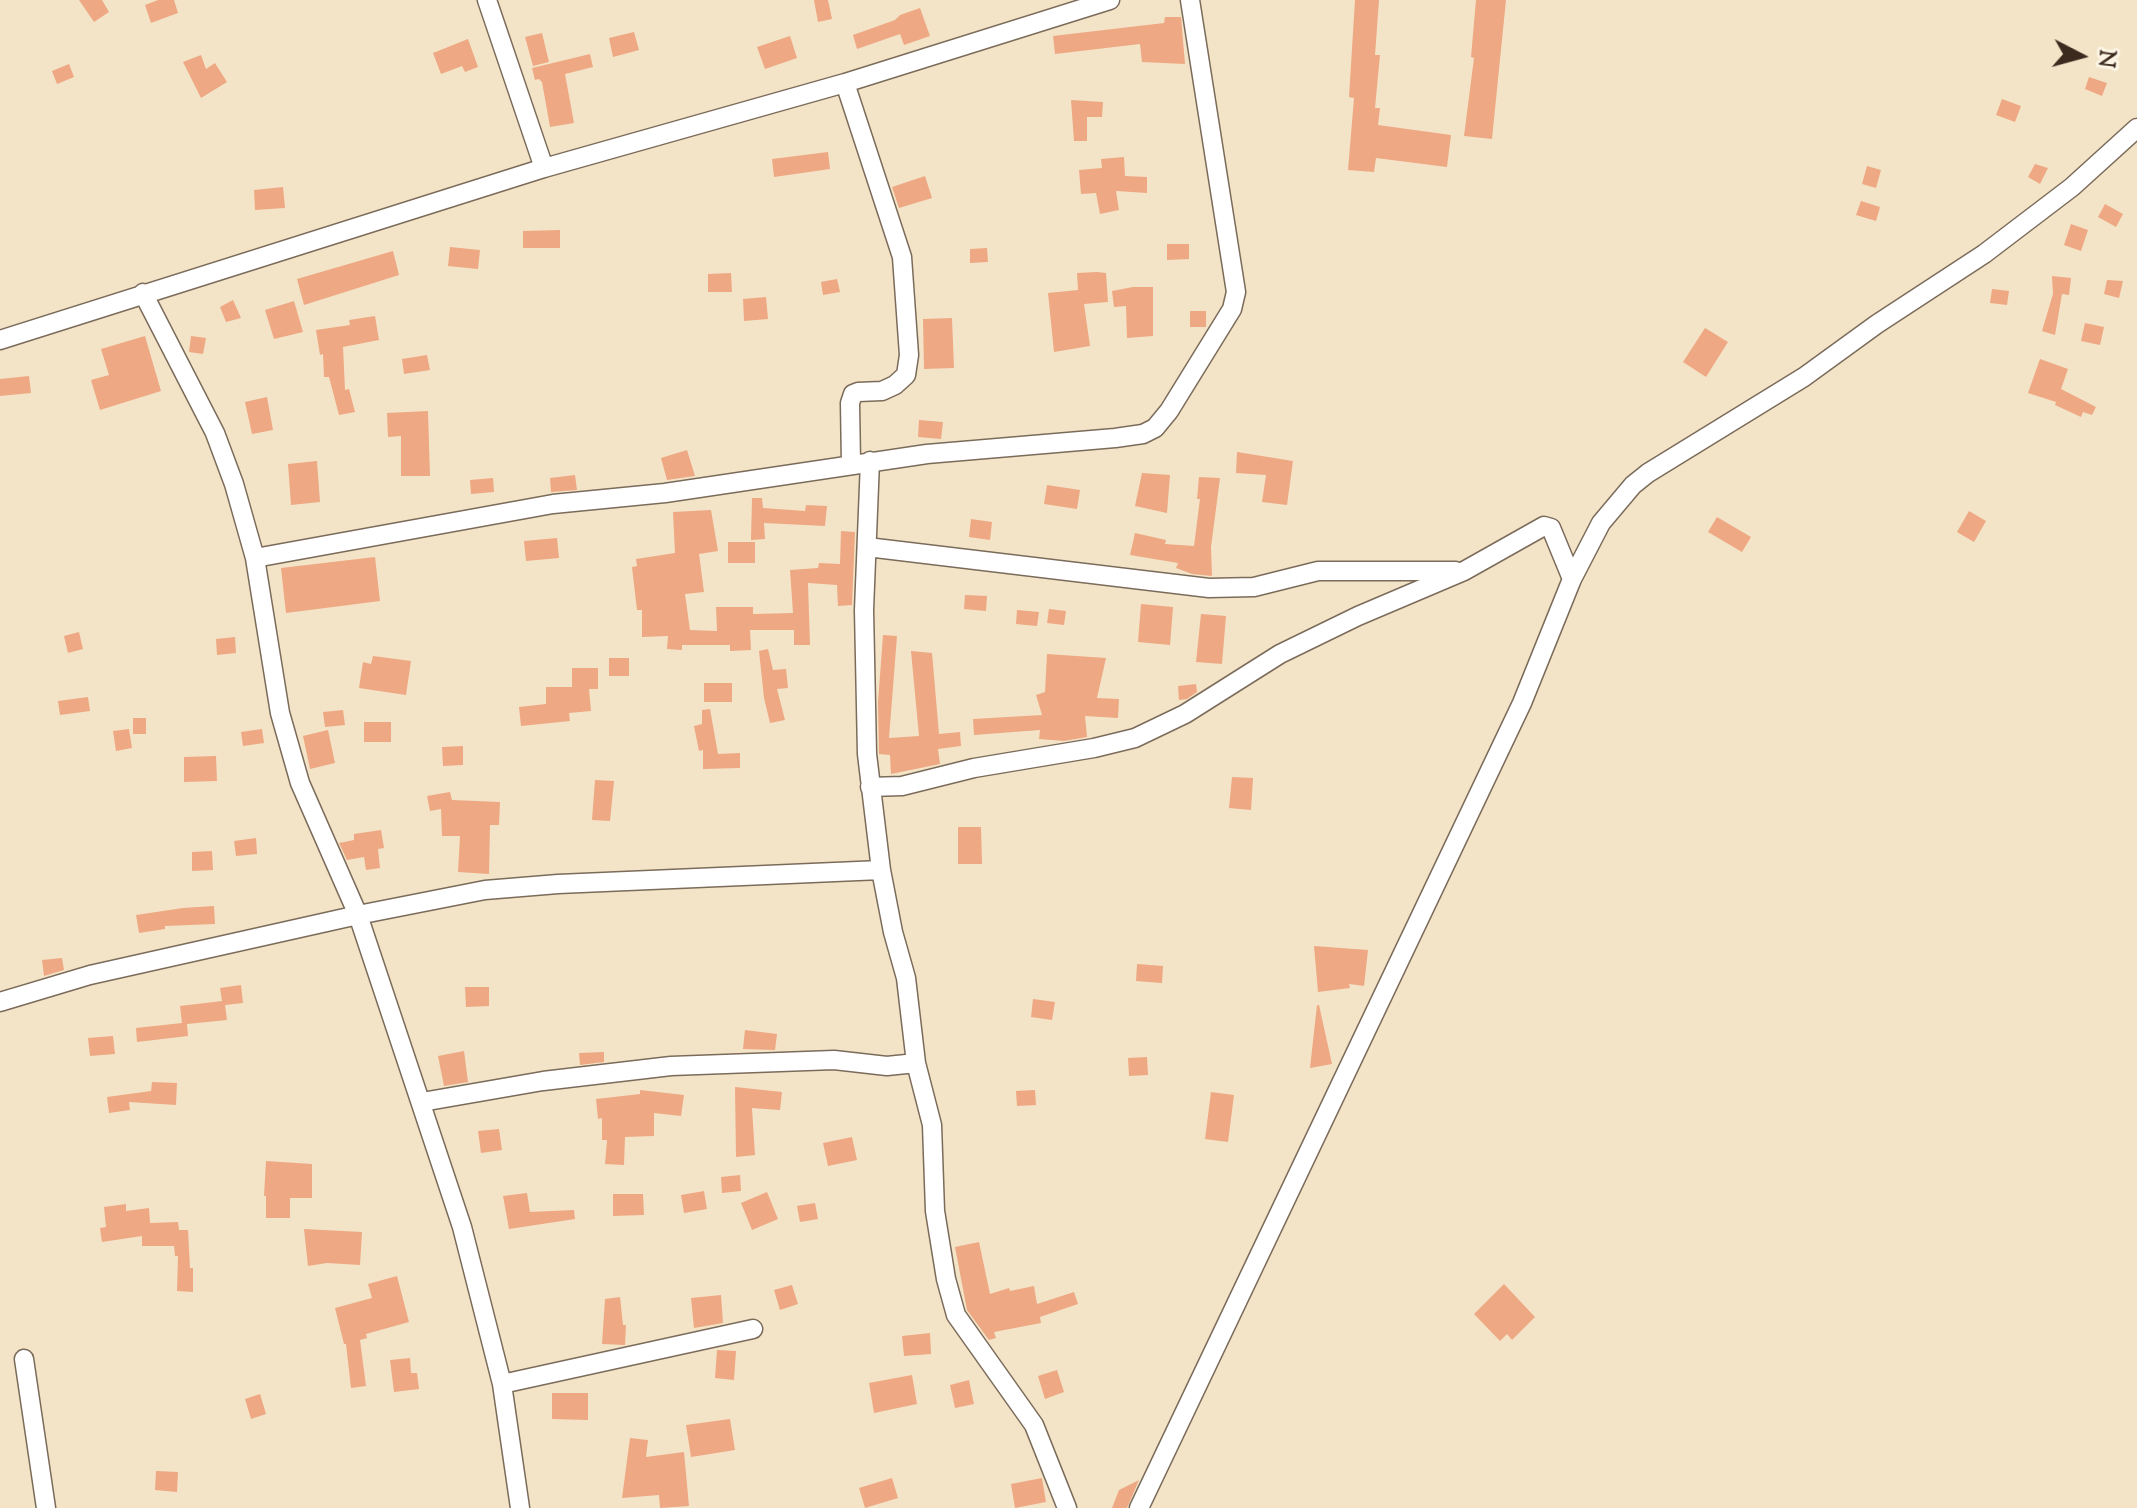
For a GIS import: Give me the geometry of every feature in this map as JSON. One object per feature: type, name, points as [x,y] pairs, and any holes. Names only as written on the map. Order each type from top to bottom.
[{"type":"street","points":[[487,0],[544,168]]},
{"type":"street","points":[[0,340],[544,168],[845,83],[1110,0]]},
{"type":"street","points":[[255,558],[553,504],[665,493],[860,462],[1143,434],[1155,428],[1169,411],[1232,309],[1236,292],[1190,0]]},
{"type":"street","points":[[845,83],[902,257],[909,355],[906,375],[895,385],[882,391],[858,392],[853,394],[850,403],[860,462],[867,547],[864,610],[870,787],[881,870],[906,978],[916,1063],[932,1125],[935,1211],[946,1279],[956,1315],[1034,1425],[1067,1508]]},
{"type":"street","points":[[1139,1508],[1522,703],[1572,579],[1601,523],[1633,485],[1668,460],[1804,377],[1877,324],[1984,254],[2072,187],[2137,128]]},
{"type":"street","points":[[143,293],[215,433],[234,484],[255,558],[280,713],[300,783],[358,915],[462,1227],[502,1384],[520,1508]]},
{"type":"street","points":[[870,787],[902,786],[974,768],[1079,751],[1135,738],[1185,714],[1280,654],[1358,616],[1464,571],[1547,526],[1551,528],[1572,579]]},
{"type":"street","points":[[867,547],[1209,588],[1254,587],[1318,571],[1464,571]]},
{"type":"street","points":[[0,1002],[90,975],[485,890],[534,885],[881,870]]},
{"type":"street","points":[[422,1102],[543,1081],[671,1066],[834,1060],[887,1066],[916,1063]]},
{"type":"street","points":[[502,1384],[753,1329]]},
{"type":"street","points":[[24,1359],[46,1508]]},
{"type":"building","points":[[79,0],[102,0],[109,12],[94,22]]},
{"type":"building","points":[[158,0],[174,0],[178,13],[151,23],[145,5]]},
{"type":"building","points":[[814,0],[828,0],[832,19],[818,22]]},
{"type":"building","points":[[1355,0],[1379,0],[1375,55],[1380,55],[1375,108],[1380,108],[1378,125],[1451,135],[1447,167],[1376,158],[1374,172],[1348,170],[1354,98],[1349,97]]},
{"type":"building","points":[[1476,0],[1506,0],[1492,139],[1464,136],[1474,58],[1471,57]]},
{"type":"building","points":[[920,8],[930,36],[904,45],[900,34],[857,49],[853,35]]},
{"type":"building","points":[[1165,17],[1181,17],[1185,64],[1142,62],[1140,44],[1055,54],[1053,36],[1164,23]]},
{"type":"building","points":[[634,32],[639,50],[613,57],[609,38]]},
{"type":"building","points":[[542,33],[549,62],[533,66],[525,37]]},
{"type":"building","points":[[790,36],[797,58],[765,69],[757,47]]},
{"type":"building","points":[[468,39],[478,67],[465,72],[462,66],[441,74],[433,53]]},
{"type":"building","points":[[590,54],[593,67],[565,74],[574,123],[550,127],[542,82],[535,80],[532,68]]},
{"type":"building","points":[[201,55],[206,69],[215,63],[227,82],[201,98],[183,62]]},
{"type":"building","points":[[69,64],[74,77],[57,84],[52,71]]},
{"type":"building","points":[[2089,77],[2107,83],[2102,96],[2085,89]]},
{"type":"building","points":[[2002,99],[2021,106],[2015,122],[1996,115]]},
{"type":"building","points":[[1071,100],[1103,102],[1102,117],[1087,117],[1087,141],[1074,141]]},
{"type":"building","points":[[828,152],[830,169],[774,177],[772,159]]},
{"type":"building","points":[[1124,157],[1125,176],[1147,177],[1147,193],[1116,191],[1119,210],[1100,214],[1096,193],[1081,194],[1079,170],[1102,168],[1101,159]]},
{"type":"building","points":[[2035,164],[2048,168],[2040,184],[2028,177]]},
{"type":"building","points":[[1867,166],[1881,170],[1876,188],[1862,184]]},
{"type":"building","points":[[925,176],[932,198],[899,208],[892,187]]},
{"type":"building","points":[[283,187],[285,208],[255,210],[254,190]]},
{"type":"building","points":[[1861,201],[1880,207],[1876,221],[1856,215]]},
{"type":"building","points":[[2105,204],[2123,214],[2116,227],[2098,217]]},
{"type":"building","points":[[2071,224],[2088,230],[2081,251],[2064,245]]},
{"type":"building","points":[[560,230],[560,248],[523,248],[523,231]]},
{"type":"building","points":[[1167,244],[1189,244],[1189,259],[1167,260]]},
{"type":"building","points":[[450,247],[480,250],[478,269],[448,266]]},
{"type":"building","points":[[987,248],[988,262],[970,263],[970,249]]},
{"type":"building","points":[[393,251],[399,275],[304,305],[297,279]]},
{"type":"building","points":[[731,273],[732,292],[708,292],[708,274]]},
{"type":"building","points":[[1077,273],[1106,273],[1108,302],[1084,304],[1090,346],[1054,352],[1048,293],[1078,290]]},
{"type":"building","points":[[2052,276],[2071,278],[2069,295],[2062,294],[2055,335],[2042,331],[2053,294]]},
{"type":"building","points":[[837,279],[840,292],[823,295],[821,282]]},
{"type":"building","points":[[2107,280],[2123,281],[2119,298],[2104,294]]},
{"type":"building","points":[[1153,287],[1153,336],[1127,338],[1126,306],[1114,307],[1112,291]]},
{"type":"building","points":[[1992,289],[2009,291],[2007,305],[1990,303]]},
{"type":"building","points":[[766,297],[768,319],[744,321],[743,299]]},
{"type":"building","points":[[233,300],[241,318],[226,322],[220,307]]},
{"type":"building","points":[[294,301],[303,332],[274,339],[265,310]]},
{"type":"building","points":[[1190,311],[1206,311],[1206,327],[1190,327]]},
{"type":"building","points":[[375,316],[379,340],[343,347],[345,390],[349,389],[355,412],[339,415],[329,377],[324,377],[323,354],[320,355],[316,330],[350,325],[349,320]]},
{"type":"building","points":[[952,318],[954,368],[924,369],[923,319]]},
{"type":"building","points":[[2085,323],[2104,327],[2100,345],[2081,341]]},
{"type":"building","points":[[1705,328],[1728,342],[1706,377],[1683,362]]},
{"type":"building","points":[[145,336],[161,391],[100,410],[91,380],[109,375],[101,349]]},
{"type":"building","points":[[191,336],[206,338],[203,354],[189,352]]},
{"type":"building","points":[[427,355],[430,370],[404,374],[402,359]]},
{"type":"building","points":[[2040,359],[2068,369],[2061,389],[2096,407],[2092,415],[2083,412],[2081,417],[2055,405],[2056,402],[2028,393]]},
{"type":"building","points":[[29,376],[31,393],[0,396],[0,379]]},
{"type":"building","points":[[267,397],[273,430],[252,434],[245,402]]},
{"type":"building","points":[[428,411],[430,476],[401,476],[401,436],[388,437],[387,413]]},
{"type":"building","points":[[919,420],[943,422],[941,439],[918,437]]},
{"type":"building","points":[[687,450],[695,476],[667,480],[661,458]]},
{"type":"building","points":[[1237,452],[1293,461],[1287,505],[1262,502],[1266,475],[1236,473]]},
{"type":"building","points":[[317,461],[320,502],[291,505],[288,464]]},
{"type":"building","points":[[1142,473],[1170,475],[1167,513],[1135,506]]},
{"type":"building","points":[[575,475],[577,490],[551,492],[550,478]]},
{"type":"building","points":[[1199,477],[1220,478],[1211,547],[1212,576],[1176,568],[1178,563],[1130,555],[1135,533],[1166,540],[1165,544],[1194,546],[1200,499],[1197,499]]},
{"type":"building","points":[[493,478],[494,492],[471,494],[470,480]]},
{"type":"building","points":[[1047,485],[1080,490],[1077,509],[1044,504]]},
{"type":"building","points":[[752,498],[762,498],[763,508],[805,511],[806,505],[827,506],[825,526],[764,523],[765,539],[751,540]]},
{"type":"building","points":[[711,510],[718,551],[699,554],[704,592],[685,594],[690,630],[717,631],[716,607],[753,607],[753,614],[793,613],[790,570],[818,568],[819,563],[840,564],[841,531],[855,532],[852,605],[838,606],[837,585],[808,583],[810,645],[794,645],[794,630],[750,630],[751,650],[730,651],[730,645],[682,645],[682,650],[667,649],[668,636],[642,637],[642,610],[637,610],[632,567],[637,566],[636,559],[675,553],[673,512]]},
{"type":"building","points":[[1969,511],[1986,521],[1974,542],[1957,532]]},
{"type":"building","points":[[1717,517],[1751,537],[1742,552],[1708,532]]},
{"type":"building","points":[[971,519],[992,522],[990,540],[969,537]]},
{"type":"building","points":[[557,538],[559,558],[526,561],[524,541]]},
{"type":"building","points":[[728,542],[755,542],[755,563],[728,563]]},
{"type":"building","points":[[375,557],[380,601],[286,613],[281,568]]},
{"type":"building","points":[[965,595],[987,596],[986,611],[964,609]]},
{"type":"building","points":[[1141,604],[1173,607],[1170,645],[1138,642]]},
{"type":"building","points":[[1049,609],[1066,611],[1064,625],[1047,623]]},
{"type":"building","points":[[1017,610],[1039,612],[1037,626],[1016,624]]},
{"type":"building","points":[[1201,614],[1226,616],[1222,664],[1196,662]]},
{"type":"building","points":[[79,632],[83,649],[68,653],[64,636]]},
{"type":"building","points":[[883,635],[897,636],[889,738],[919,736],[911,651],[932,653],[939,734],[960,732],[961,746],[938,749],[940,764],[891,774],[890,755],[879,754],[878,702]]},
{"type":"building","points":[[235,637],[236,653],[217,655],[216,639]]},
{"type":"building","points":[[768,649],[773,670],[786,669],[788,688],[777,689],[785,720],[770,723],[759,651]]},
{"type":"building","points":[[1047,654],[1106,658],[1097,698],[1119,699],[1118,718],[1085,716],[1087,737],[1064,741],[1039,739],[1040,730],[974,735],[973,719],[1042,715],[1036,695],[1045,692]]},
{"type":"building","points":[[373,656],[411,661],[406,695],[359,688],[363,662],[371,664]]},
{"type":"building","points":[[609,658],[629,658],[629,676],[609,676]]},
{"type":"building","points":[[572,668],[598,668],[598,689],[589,689],[591,711],[569,713],[570,721],[521,726],[519,707],[546,704],[546,687],[572,687]]},
{"type":"building","points":[[704,683],[732,683],[732,702],[704,702]]},
{"type":"building","points":[[1196,684],[1197,692],[1179,700],[1178,686]]},
{"type":"building","points":[[88,697],[90,711],[60,715],[58,701]]},
{"type":"building","points":[[710,709],[718,754],[740,753],[740,768],[703,769],[703,750],[699,751],[694,726],[702,724],[702,710]]},
{"type":"building","points":[[343,710],[345,725],[325,727],[323,712]]},
{"type":"building","points":[[133,718],[146,718],[146,734],[133,734]]},
{"type":"building","points":[[364,722],[391,722],[391,742],[364,742]]},
{"type":"building","points":[[129,729],[132,748],[116,751],[113,731]]},
{"type":"building","points":[[262,729],[264,743],[243,746],[241,732]]},
{"type":"building","points":[[328,730],[335,763],[310,769],[303,736]]},
{"type":"building","points":[[463,746],[463,765],[443,766],[442,747]]},
{"type":"building","points":[[216,756],[217,781],[184,782],[184,757]]},
{"type":"building","points":[[1232,777],[1253,778],[1251,810],[1229,808]]},
{"type":"building","points":[[595,780],[614,781],[610,821],[592,820]]},
{"type":"building","points":[[450,792],[452,800],[500,802],[499,825],[490,825],[489,874],[458,872],[460,836],[442,836],[441,809],[430,811],[427,796]]},
{"type":"building","points":[[958,827],[981,827],[982,864],[958,864]]},
{"type":"building","points":[[381,830],[384,848],[378,849],[380,868],[366,870],[364,857],[347,860],[339,843],[354,840],[354,834]]},
{"type":"building","points":[[256,838],[257,854],[236,856],[234,841]]},
{"type":"building","points":[[212,851],[213,870],[192,871],[192,852]]},
{"type":"building","points":[[214,906],[215,924],[165,926],[165,929],[139,933],[136,915]]},
{"type":"building","points":[[1314,946],[1368,950],[1364,986],[1349,984],[1350,988],[1318,992]]},
{"type":"building","points":[[62,958],[64,970],[44,976],[42,960]]},
{"type":"building","points":[[1137,964],[1163,966],[1162,983],[1136,981]]},
{"type":"building","points":[[241,985],[243,1003],[225,1005],[227,1020],[187,1024],[188,1036],[137,1042],[136,1028],[182,1023],[180,1006],[222,1001],[220,988]]},
{"type":"building","points":[[465,987],[489,987],[489,1006],[466,1007]]},
{"type":"building","points":[[1033,999],[1055,1002],[1052,1020],[1031,1017]]},
{"type":"building","points":[[1317,1005],[1332,1064],[1310,1068]]},
{"type":"building","points":[[745,1030],[777,1034],[775,1050],[743,1049]]},
{"type":"building","points":[[113,1036],[115,1054],[90,1056],[88,1038]]},
{"type":"building","points":[[464,1051],[468,1082],[444,1086],[438,1056]]},
{"type":"building","points":[[604,1052],[604,1062],[580,1065],[579,1053]]},
{"type":"building","points":[[1147,1057],[1148,1075],[1129,1076],[1128,1058]]},
{"type":"building","points":[[152,1082],[177,1083],[176,1105],[129,1102],[130,1110],[109,1113],[107,1097],[151,1091]]},
{"type":"building","points":[[735,1087],[782,1092],[780,1110],[752,1108],[755,1155],[736,1157]]},
{"type":"building","points":[[640,1090],[684,1095],[681,1116],[654,1113],[654,1136],[625,1137],[624,1165],[605,1164],[607,1140],[602,1140],[602,1118],[598,1119],[596,1099],[640,1094]]},
{"type":"building","points":[[1035,1090],[1036,1105],[1017,1106],[1016,1091]]},
{"type":"building","points":[[1211,1092],[1234,1095],[1228,1142],[1205,1139]]},
{"type":"building","points":[[499,1129],[502,1150],[481,1153],[478,1131]]},
{"type":"building","points":[[852,1137],[857,1160],[828,1166],[823,1143]]},
{"type":"building","points":[[266,1161],[312,1164],[312,1198],[290,1198],[290,1218],[266,1218]]},
{"type":"building","points":[[740,1175],[741,1191],[722,1193],[721,1177]]},
{"type":"building","points":[[704,1191],[707,1209],[684,1213],[681,1195]]},
{"type":"building","points":[[767,1192],[778,1219],[752,1230],[741,1203]]},
{"type":"building","points":[[527,1193],[530,1212],[574,1210],[575,1219],[509,1229],[503,1196]]},
{"type":"building","points":[[613,1194],[643,1194],[644,1215],[613,1216]]},
{"type":"building","points":[[815,1203],[818,1219],[800,1222],[797,1206]]},
{"type":"building","points":[[126,1204],[126,1211],[149,1208],[150,1223],[178,1222],[179,1230],[188,1230],[193,1292],[177,1291],[178,1256],[175,1256],[174,1246],[142,1246],[142,1236],[102,1242],[100,1228],[106,1227],[104,1207]]},
{"type":"building","points":[[304,1229],[362,1232],[360,1265],[327,1263],[308,1266]]},
{"type":"building","points":[[979,1242],[990,1294],[1009,1288],[1010,1291],[1034,1286],[1037,1304],[1074,1292],[1078,1304],[1040,1317],[1041,1323],[994,1332],[996,1338],[989,1340],[967,1310],[955,1247]]},
{"type":"building","points":[[397,1276],[409,1322],[366,1334],[367,1338],[360,1340],[366,1386],[351,1388],[346,1344],[335,1308],[372,1298],[368,1284]]},
{"type":"building","points":[[1504,1284],[1535,1317],[1512,1340],[1507,1334],[1500,1341],[1474,1314]]},
{"type":"building","points":[[792,1285],[798,1304],[780,1310],[774,1290]]},
{"type":"building","points":[[721,1295],[723,1323],[694,1328],[691,1298]]},
{"type":"building","points":[[620,1297],[623,1325],[626,1325],[625,1345],[602,1344],[605,1299]]},
{"type":"building","points":[[930,1333],[931,1354],[904,1356],[902,1336]]},
{"type":"building","points":[[717,1350],[736,1351],[734,1380],[715,1378]]},
{"type":"building","points":[[410,1358],[411,1373],[417,1373],[419,1389],[394,1392],[390,1360]]},
{"type":"building","points":[[1057,1370],[1064,1392],[1045,1399],[1038,1376]]},
{"type":"building","points":[[912,1375],[917,1404],[874,1413],[869,1383]]},
{"type":"building","points":[[969,1380],[974,1404],[955,1408],[950,1385]]},
{"type":"building","points":[[552,1393],[588,1393],[588,1420],[552,1419]]},
{"type":"building","points":[[260,1394],[266,1414],[251,1419],[245,1399]]},
{"type":"building","points":[[730,1419],[735,1450],[691,1457],[686,1425]]},
{"type":"building","points":[[630,1438],[648,1440],[646,1457],[684,1452],[689,1506],[660,1508],[659,1495],[622,1498]]},
{"type":"building","points":[[156,1471],[178,1472],[177,1492],[155,1490]]},
{"type":"building","points":[[892,1478],[898,1498],[865,1508],[859,1488]]},
{"type":"building","points":[[1042,1478],[1046,1502],[1015,1508],[1011,1484]]},
{"type":"building","points":[[1139,1480],[1127,1508],[1112,1508],[1119,1490]]}]
